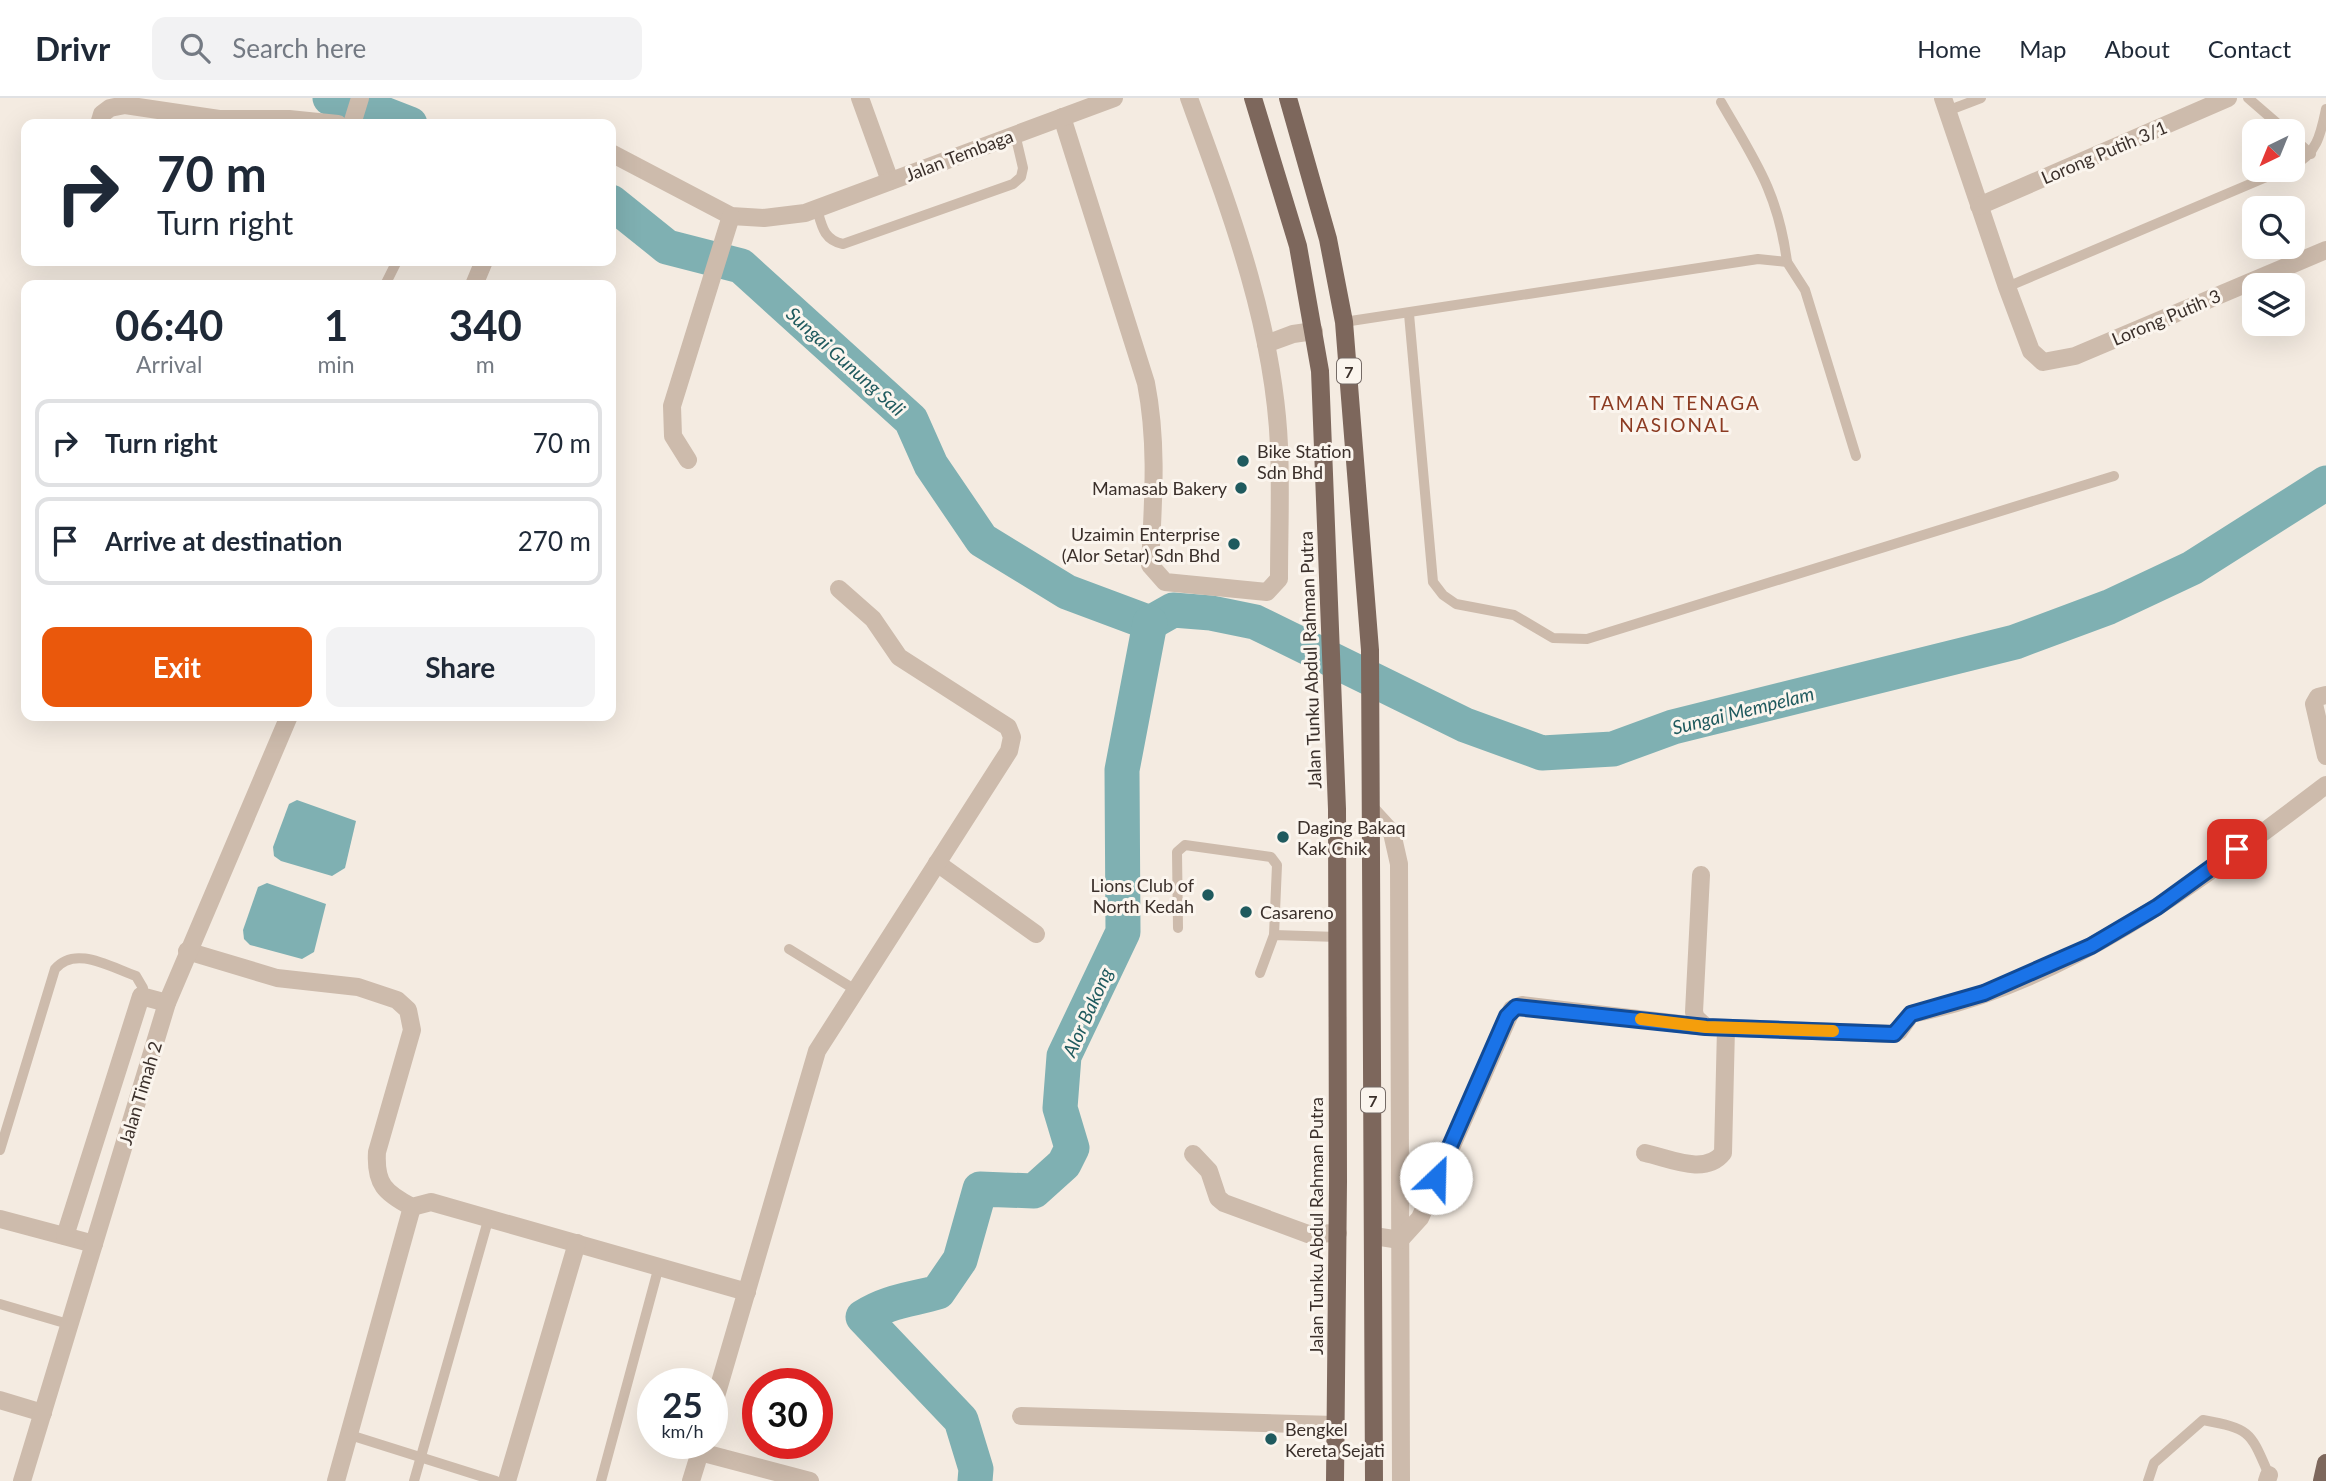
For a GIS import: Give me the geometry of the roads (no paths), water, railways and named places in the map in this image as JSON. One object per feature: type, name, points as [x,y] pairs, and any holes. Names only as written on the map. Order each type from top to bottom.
[{"type":"main road","name":"Jalan Tunku Abdul Rahman Putra","points":[[1253,98],[1298,246],[1320,371],[1337,809],[1338,1233],[1335,1481]]},
{"type":"main road","name":"7","points":[[1288,98],[1328,239],[1344,322],[1370,650],[1374,1481]]},
{"type":"main road","points":[[2322,1481],[2326,1463]]},
{"type":"street","points":[[860,98],[890,181]]},
{"type":"street","name":"Jalan Tembaga","points":[[731,216],[764,218],[811,211],[1114,98]]},
{"type":"street","points":[[1062,117],[1146,383],[1153,419],[1155,456],[1150,565],[1165,582],[1267,592],[1279,579],[1279,444],[1266,344],[1237,230],[1189,98]]},
{"type":"street","name":"Lorong Putih 3/1","points":[[1979,206],[2228,98]]},
{"type":"street","points":[[100,119],[102,114],[110,108],[125,105],[219,118],[289,119]]},
{"type":"street","points":[[1945,105],[2007,287]]},
{"type":"street","points":[[616,156],[731,216],[672,406],[673,436],[688,460]]},
{"type":"street","name":"Lorong Putih 3","points":[[2007,287],[2031,351],[2043,362],[2075,356],[2326,250]]},
{"type":"street","points":[[1266,344],[1293,334],[1314,331]]},
{"type":"street","points":[[724,1368],[817,1051],[854,989],[1009,751],[1012,737],[1008,727],[899,657],[873,619],[839,589]]},
{"type":"street","points":[[2326,695],[2314,704],[2326,756]]},
{"type":"street","name":"Jalan Timah 2","points":[[22,1481],[167,1003],[287,721]]},
{"type":"street","points":[[1400,1240],[1419,1218],[1512,1009],[1522,1005],[1706,1027],[1894,1034],[1911,1014],[1984,993],[2060,962],[2122,929],[2326,785]]},
{"type":"street","points":[[1371,810],[1392,834],[1399,864],[1401,1481]]},
{"type":"street","points":[[937,863],[1036,934]]},
{"type":"street","points":[[1701,875],[1694,1012],[1696,1018],[1706,1027]]},
{"type":"street","points":[[187,951],[277,978],[358,987],[397,1000],[408,1010],[412,1030],[377,1152],[376,1169],[384,1190],[412,1207],[431,1202],[747,1292]]},
{"type":"street","points":[[65,1236],[141,996],[167,1003]]},
{"type":"street","points":[[1645,1153],[1704,1166],[1716,1162],[1723,1153],[1726,1028]]},
{"type":"street","points":[[1193,1154],[1209,1171],[1218,1198],[1224,1203],[1308,1234],[1338,1233]]},
{"type":"street","points":[[336,1481],[412,1207]]},
{"type":"street","points":[[0,1219],[94,1244]]},
{"type":"street","points":[[1374,1236],[1400,1240]]},
{"type":"street","points":[[507,1481],[578,1242]]},
{"type":"street","points":[[0,1399],[43,1413]]},
{"type":"street","points":[[1021,1416],[1335,1425]]},
{"type":"street","points":[[728,1458],[782,1477],[810,1481]]},
{"type":"street","points":[[691,1481],[698,1459]]},
{"type":"lane","points":[[1945,105],[1981,98]]},
{"type":"lane","points":[[2248,98],[2272,119]]},
{"type":"lane","points":[[1721,102],[1770,187],[1780,217],[1787,262],[1805,290],[1856,456]]},
{"type":"lane","points":[[2305,158],[2312,154],[2320,136],[2326,109]]},
{"type":"lane","points":[[811,211],[832,242],[843,244],[1013,184],[1021,177],[1023,168],[1015,134]]},
{"type":"lane","points":[[2305,148],[2312,154]]},
{"type":"lane","points":[[2007,287],[2255,182]]},
{"type":"lane","points":[[1344,322],[1758,259],[1787,262]]},
{"type":"lane","points":[[1409,314],[1433,582],[1443,595],[1456,604],[1514,615],[1553,638],[1587,639],[2114,476]]},
{"type":"lane","points":[[1178,928],[1177,852],[1185,845],[1272,857],[1278,865],[1275,936],[1260,973]]},
{"type":"lane","points":[[1275,936],[1338,937]]},
{"type":"lane","points":[[789,949],[854,989]]},
{"type":"lane","points":[[0,1150],[55,969],[64,959],[75,956],[136,976],[143,988],[141,996]]},
{"type":"lane","points":[[414,1481],[489,1217]]},
{"type":"lane","points":[[601,1481],[659,1266]]},
{"type":"lane","points":[[0,1304],[68,1324]]},
{"type":"lane","points":[[2148,1481],[2154,1463],[2203,1420],[2240,1427],[2254,1440],[2268,1478]]},
{"type":"lane","points":[[350,1435],[496,1481]]},
{"type":"water","points":[[297,800],[356,821],[345,868],[332,876],[281,861],[274,856],[273,847],[289,804]]},
{"type":"water","points":[[267,883],[326,904],[314,952],[302,959],[250,945],[244,939],[243,930],[258,887]]},
{"type":"waterway","name":"Sungai Gunung Sali","points":[[330,98],[353,102],[397,119]]},
{"type":"waterway","name":"Sungai Gunung Sali","points":[[616,206],[667,247],[741,266],[911,420],[931,465],[982,540],[1067,592],[1150,623]]},
{"type":"waterway","name":"Sungai Mempelam","points":[[1150,623],[1173,610],[1211,613],[1255,622],[1465,725],[1542,753],[1613,749],[1673,727],[2015,642],[2109,607],[2192,568],[2326,483]]},
{"type":"waterway","name":"Alor Bakong","points":[[975,1481],[976,1469],[961,1420],[863,1317],[890,1304],[938,1292],[960,1260],[980,1189],[1034,1191],[1064,1164],[1072,1148],[1060,1108],[1064,1056],[1123,932],[1122,770],[1150,623]]},
{"type":"place","name":"Bike Station Sdn Bhd","points":[[1243,461]]},
{"type":"place","name":"Mamasab Bakery","points":[[1241,488]]},
{"type":"place","name":"Uzaimin Enterprise (Alor Setar) Sdn Bhd","points":[[1234,544]]},
{"type":"place","name":"Daging Bakaq Kak Chik","points":[[1283,837]]},
{"type":"place","name":"Lions Club of North Kedah","points":[[1208,895]]},
{"type":"place","name":"Casareno","points":[[1246,912]]},
{"type":"place","name":"Bengkel Kereta Sejati","points":[[1271,1439]]},
{"type":"district","name":"TAMAN TENAGA NASIONAL","points":[[1675,413]]}]
